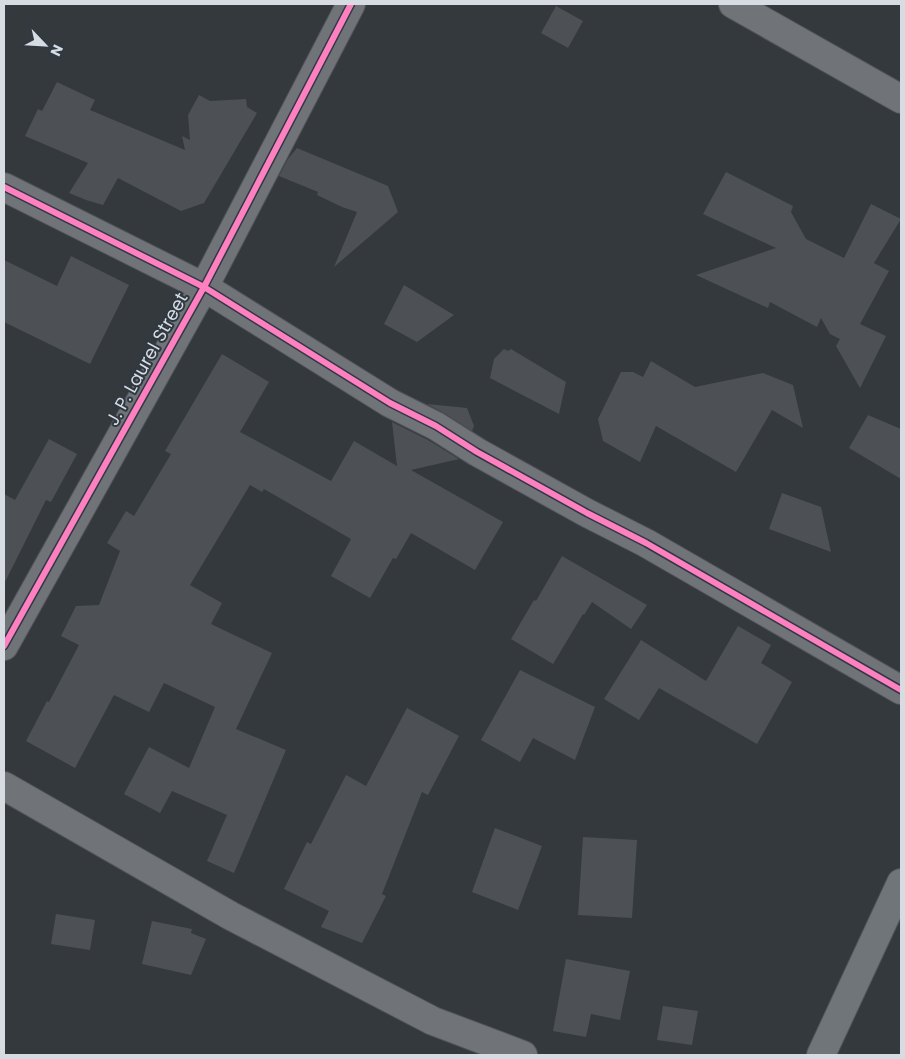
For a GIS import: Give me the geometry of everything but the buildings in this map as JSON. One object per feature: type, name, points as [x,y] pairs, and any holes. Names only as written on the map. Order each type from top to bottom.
[{"type":"street","name":"J. P. Laurel Street","points":[[4,646],[204,287],[351,4]]},
{"type":"street","points":[[733,4],[901,98]]},
{"type":"street","points":[[4,187],[204,287],[390,403],[436,426],[477,452],[587,513],[646,543],[901,690]]},
{"type":"street","points":[[4,786],[231,916],[433,1021],[523,1055]]},
{"type":"street","points":[[822,1055],[901,883]]},
{"type":"cycle path","points":[[4,646],[204,287],[351,4]]},
{"type":"cycle path","points":[[4,187],[204,287],[390,403],[436,426],[477,452],[587,513],[646,543],[901,690]]}]
